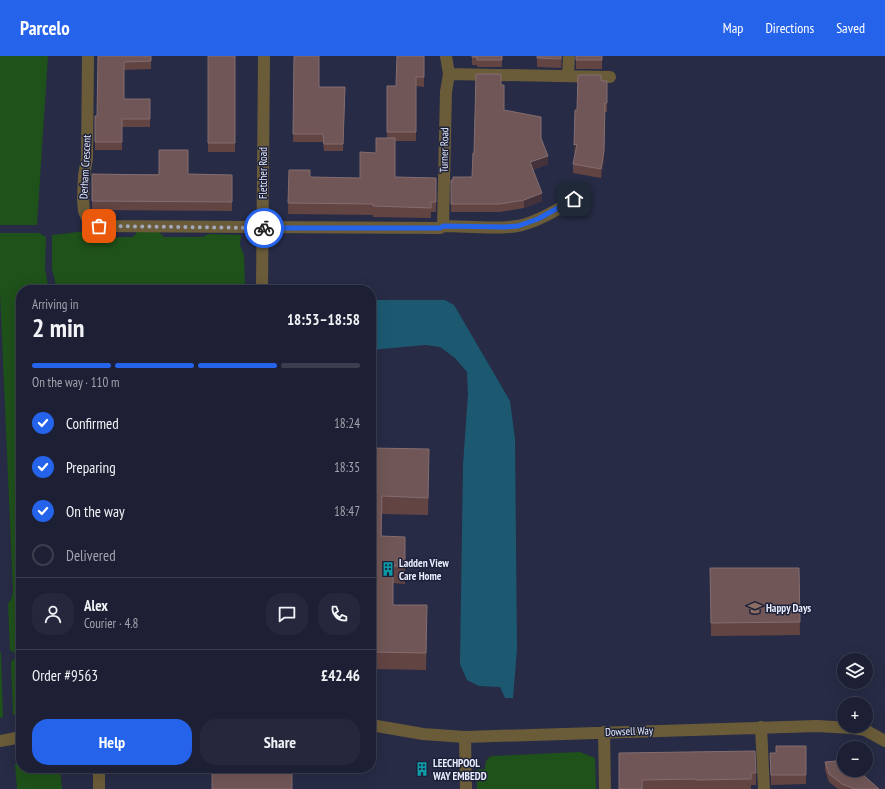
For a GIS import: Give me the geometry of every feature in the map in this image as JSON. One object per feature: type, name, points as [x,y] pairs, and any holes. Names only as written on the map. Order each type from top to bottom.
[{"type":"street","name":"Derham Crescent","points":[[88,56],[87,158],[82,199],[84,211],[88,220],[99,226],[263,228]]},
{"type":"street","name":"Fletcher Road","points":[[262,285],[264,56]]},
{"type":"street","name":"Turner Road","points":[[443,226],[446,92],[449,74],[446,56]]},
{"type":"street","points":[[568,76],[569,56]]},
{"type":"street","points":[[449,74],[610,77]]},
{"type":"street","points":[[263,228],[440,228],[443,226],[518,226],[538,219],[584,194]]},
{"type":"street","name":"Dowsell Way","points":[[376,726],[424,734],[464,737],[817,726],[865,730],[885,741]]},
{"type":"street","points":[[761,727],[764,789]]},
{"type":"street","points":[[604,732],[605,789]]},
{"type":"street","points":[[464,737],[466,789]]},
{"type":"street","points":[[0,741],[16,738]]},
{"type":"street","points":[[99,773],[99,789]]},
{"type":"green space","points":[[0,56],[48,56],[37,225],[0,225]]},
{"type":"green space","points":[[87,231],[104,236],[133,237],[138,231],[158,231],[164,237],[203,237],[208,234],[241,235],[240,245],[244,255],[245,283],[244,285],[56,285],[52,269],[52,235]]},
{"type":"green space","points":[[0,233],[39,233],[46,237],[45,269],[48,285],[16,285],[16,653],[10,650],[8,604],[12,597],[13,591],[0,293]]},
{"type":"green space","points":[[1,652],[3,717],[0,718],[0,653]]},
{"type":"green space","points":[[16,659],[16,715],[13,715],[11,662]]},
{"type":"green space","points":[[580,752],[595,758],[596,789],[477,789],[476,770],[485,769],[486,761],[492,756]]},
{"type":"green space","points":[[15,764],[16,773],[60,773],[62,789],[17,789]]},
{"type":"water","points":[[376,300],[445,300],[454,305],[510,401],[515,439],[517,649],[513,698],[505,698],[500,687],[479,686],[467,680],[460,664],[463,465],[468,394],[467,372],[455,358],[440,347],[425,345],[376,350]]},
{"type":"building","points":[[98,56],[151,56],[151,61],[124,62],[124,99],[150,99],[150,119],[122,119],[122,142],[95,142]]},
{"type":"building","points":[[208,56],[235,56],[235,143],[208,143]]},
{"type":"building","points":[[294,56],[319,56],[319,87],[345,87],[343,144],[324,144],[323,134],[293,134]]},
{"type":"building","points":[[397,56],[424,56],[424,77],[416,77],[416,132],[387,132],[387,86],[396,86]]},
{"type":"building","points":[[472,56],[502,56],[502,60],[477,60],[477,57]]},
{"type":"building","points":[[537,56],[561,56],[561,59],[537,58]]},
{"type":"building","points":[[576,56],[602,56],[602,60],[576,60]]},
{"type":"building","points":[[476,74],[501,74],[501,85],[504,85],[504,110],[541,117],[541,138],[548,156],[530,162],[542,193],[524,200],[500,204],[451,204],[451,180],[453,180],[453,177],[472,177]]},
{"type":"building","points":[[578,75],[601,75],[601,81],[607,81],[604,151],[601,169],[573,164],[577,144],[574,145]]},
{"type":"building","points":[[376,138],[395,138],[395,177],[436,178],[436,202],[431,202],[431,208],[373,206],[373,204],[288,203],[289,170],[310,170],[310,177],[360,178],[360,152],[376,153]]},
{"type":"building","points":[[159,150],[188,150],[188,174],[232,175],[232,202],[92,201],[92,174],[159,175]]},
{"type":"building","name":"Ladden View Care Home","points":[[376,448],[429,449],[428,498],[382,496],[381,536],[405,537],[405,566],[393,566],[393,605],[427,605],[426,653],[376,652]]},
{"type":"building","name":"Happy Days","points":[[710,568],[799,568],[800,622],[711,623]]},
{"type":"building","points":[[776,746],[806,746],[806,775],[771,775],[770,753],[776,753]]},
{"type":"building","points":[[755,751],[756,773],[751,773],[751,779],[642,780],[642,789],[619,789],[619,753]]},
{"type":"building","points":[[837,759],[837,777],[865,777],[879,789],[855,789],[842,784],[829,774],[825,762],[836,761]]},
{"type":"building","points":[[212,773],[292,773],[292,789],[212,789]]},
{"type":"way so far","points":[[99,226],[264,228]]},
{"type":"place","name":"Ladden View Care Home","points":[[388,569]]},
{"type":"place","name":"Happy Days","points":[[755,608]]},
{"type":"place","name":"LEECHPOOL WAY EMBEDD","points":[[422,769]]},
{"type":"route","points":[[264,228],[440,228],[443,226],[518,226],[538,219],[574,199]]}]
